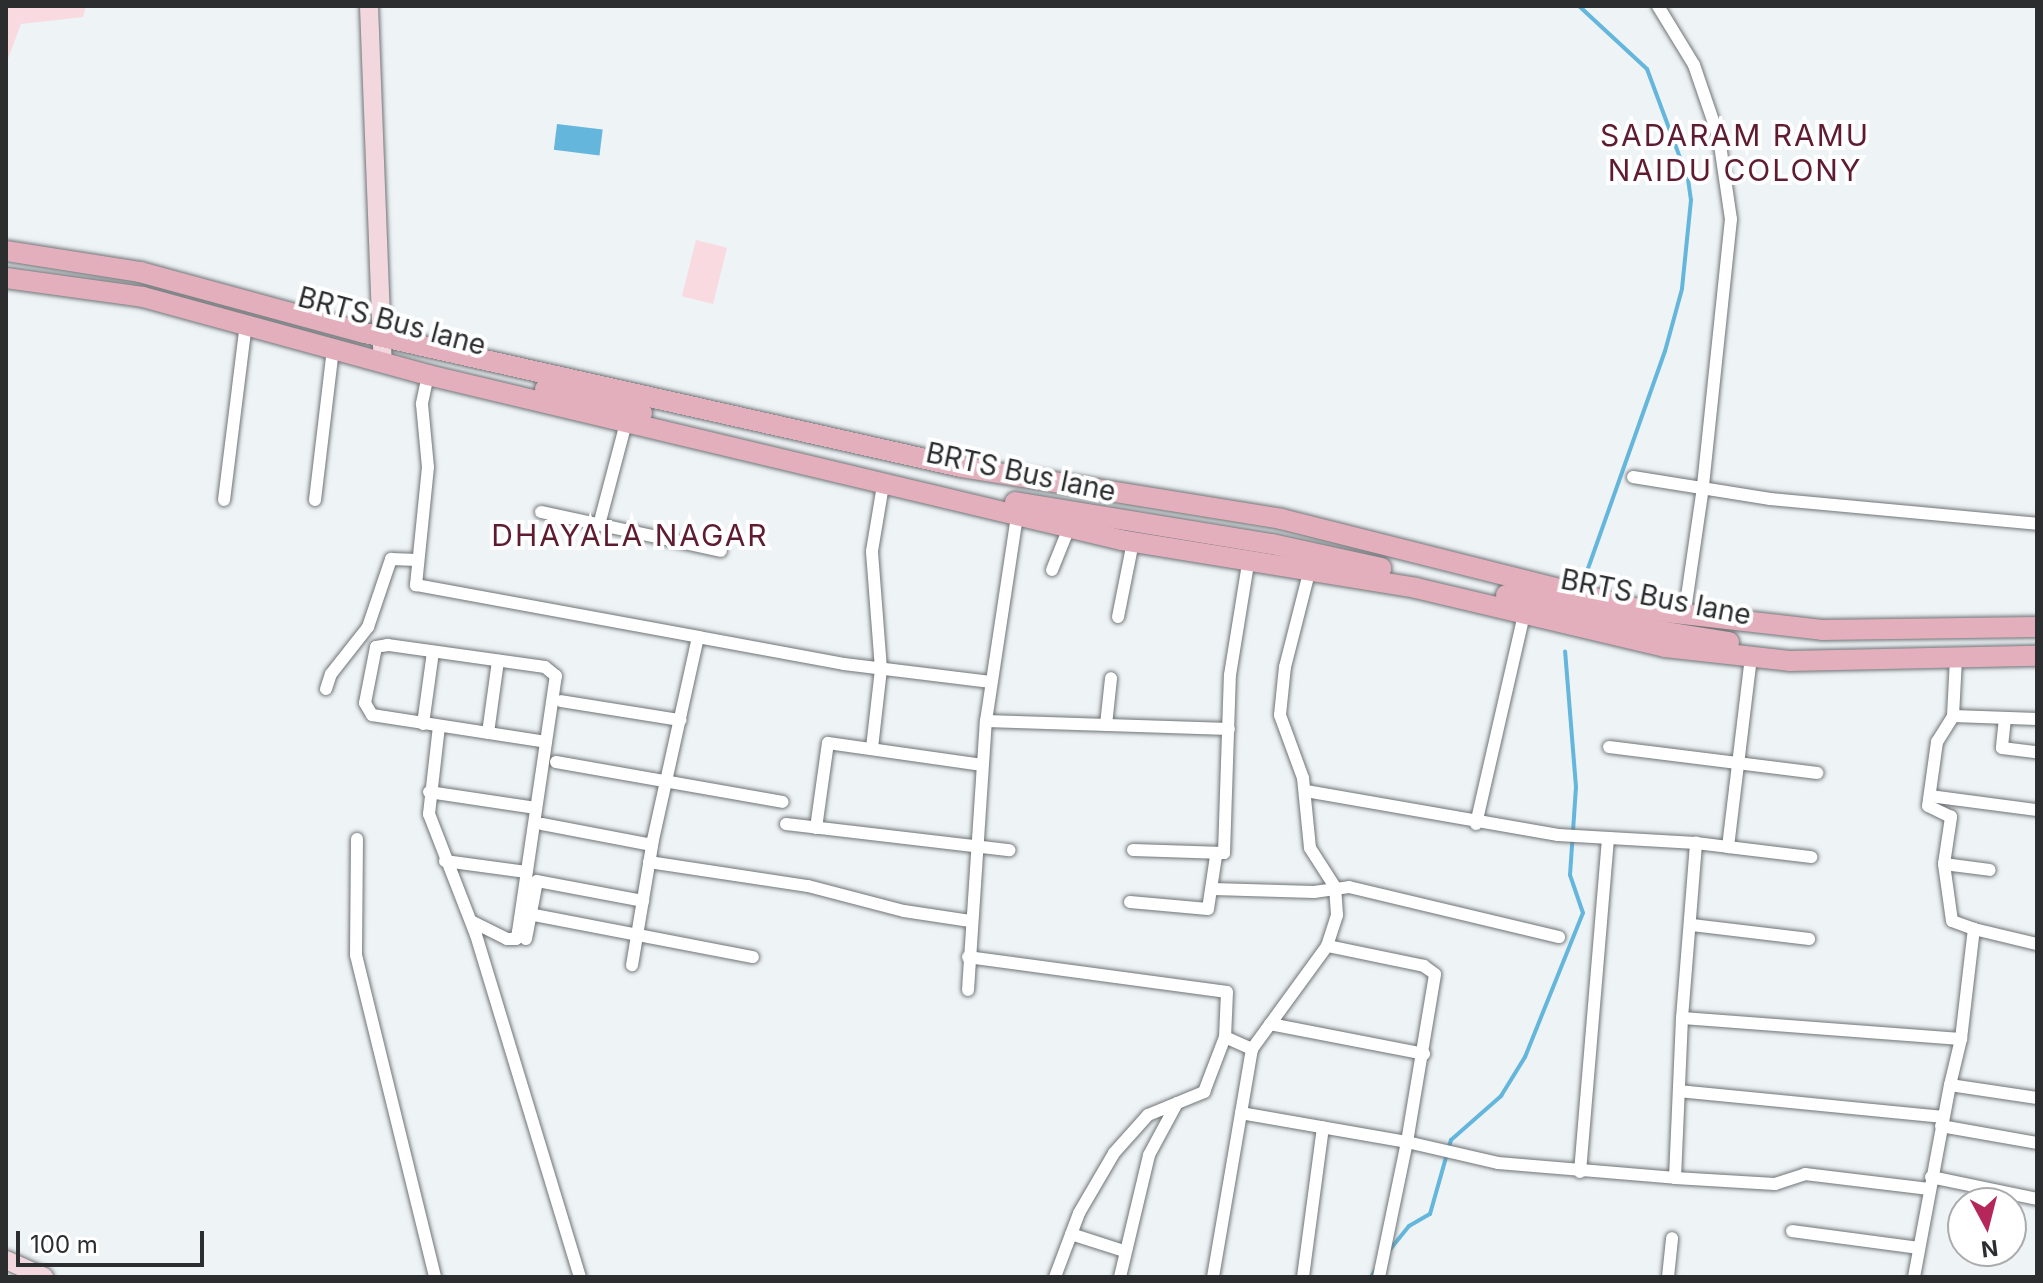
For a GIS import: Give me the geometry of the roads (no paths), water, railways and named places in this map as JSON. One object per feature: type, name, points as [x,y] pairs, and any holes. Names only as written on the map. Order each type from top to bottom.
[{"type":"main road","points":[[6,251],[140,272],[384,350],[961,467],[1281,519],[1684,617],[1897,639],[2037,627]]},
{"type":"main road","name":"BRTS Bus lane","points":[[6,265],[150,287],[384,350],[1008,501],[1272,544],[1654,630],[1806,649],[1897,639],[2037,644]]},
{"type":"main road","points":[[6,278],[143,297],[333,350],[384,350],[428,375],[1069,528],[1133,542],[1310,569],[1524,614],[1609,636],[1751,658],[2037,656]]},
{"type":"street","points":[[369,6],[384,350]]},
{"type":"street","points":[[1658,6],[1694,65],[1728,182],[1731,219],[1703,487],[1684,617]]},
{"type":"street","points":[[224,500],[246,324]]},
{"type":"street","points":[[315,500],[333,350]]},
{"type":"street","points":[[428,375],[422,404],[428,467],[415,581],[419,586],[881,669],[991,682]]},
{"type":"street","points":[[599,525],[626,423]]},
{"type":"street","points":[[1633,477],[1770,499],[2037,524]]},
{"type":"street","points":[[872,748],[881,669],[871,566],[883,485]]},
{"type":"street","points":[[541,512],[721,551]]},
{"type":"street","points":[[968,990],[975,846],[986,721],[1017,516]]},
{"type":"street","points":[[1052,570],[1069,528]]},
{"type":"street","points":[[1118,617],[1133,542]]},
{"type":"street","points":[[1130,902],[1208,909],[1216,856],[1225,848],[1230,675],[1249,558]]},
{"type":"street","points":[[326,689],[331,674],[372,618],[391,559],[417,560]]},
{"type":"street","points":[[1213,1277],[1252,1049],[1327,946],[1337,915],[1335,887],[1313,857],[1306,791],[1283,733],[1279,696],[1310,569]]},
{"type":"street","points":[[1476,824],[1524,614]]},
{"type":"street","points":[[632,965],[652,845],[698,637]]},
{"type":"street","points":[[471,921],[516,939],[526,872],[536,808],[546,742],[556,676],[545,667],[376,647],[365,703],[372,715],[546,742]]},
{"type":"street","points":[[423,724],[433,652]]},
{"type":"street","points":[[1728,847],[1751,658]]},
{"type":"street","points":[[1956,658],[1953,716],[1937,742],[1930,796],[1931,809],[1951,817],[1944,864],[1952,921],[2037,944]]},
{"type":"street","points":[[488,733],[498,661]]},
{"type":"street","points":[[1106,725],[1111,678]]},
{"type":"street","points":[[561,701],[680,720]]},
{"type":"street","points":[[1953,716],[2037,719]]},
{"type":"street","points":[[2005,718],[2002,748],[2037,752]]},
{"type":"street","points":[[986,721],[1229,729]]},
{"type":"street","points":[[439,726],[429,792],[429,814],[471,921],[580,1277]]},
{"type":"street","points":[[816,828],[825,746],[833,742],[982,765]]},
{"type":"street","points":[[1609,747],[1817,773]]},
{"type":"street","points":[[556,762],[782,802]]},
{"type":"street","points":[[1306,791],[1476,824],[1558,835],[1696,843],[1811,857]]},
{"type":"street","points":[[429,792],[536,808]]},
{"type":"street","points":[[1930,796],[2037,810]]},
{"type":"street","points":[[542,824],[652,845]]},
{"type":"street","points":[[786,824],[1009,850]]},
{"type":"street","points":[[357,839],[356,955],[435,1277]]},
{"type":"street","points":[[1580,1172],[1608,839]]},
{"type":"street","points":[[1675,1178],[1682,1018],[1692,925],[1696,843]]},
{"type":"street","points":[[1133,850],[1216,856]]},
{"type":"street","points":[[445,861],[526,872]]},
{"type":"street","points":[[649,862],[818,888],[904,911],[970,921]]},
{"type":"street","points":[[1944,864],[1990,870]]},
{"type":"street","points":[[526,939],[534,885],[542,880],[643,901]]},
{"type":"street","points":[[1213,889],[1305,892],[1335,887],[1559,937]]},
{"type":"street","points":[[529,914],[753,957]]},
{"type":"street","points":[[1692,925],[1809,939]]},
{"type":"street","points":[[1914,1277],[1942,1122],[1961,1039],[1974,929]]},
{"type":"street","points":[[1327,946],[1424,966],[1435,974],[1424,1054],[1380,1273]]},
{"type":"street","points":[[968,957],[1227,992],[1225,1037],[1204,1092],[1140,1121],[1093,1185],[1055,1277]]},
{"type":"street","points":[[1682,1018],[1961,1039]]},
{"type":"street","points":[[1270,1024],[1424,1054]]},
{"type":"street","points":[[1225,1037],[1252,1049]]},
{"type":"street","points":[[1950,1085],[2037,1098]]},
{"type":"street","points":[[1679,1091],[1942,1122],[2037,1143]]},
{"type":"street","points":[[1120,1277],[1149,1155],[1177,1103]]},
{"type":"street","points":[[1241,1113],[1580,1172],[1775,1184],[1805,1174],[1930,1183],[2037,1199]]},
{"type":"street","points":[[1303,1277],[1323,1127]]},
{"type":"street","points":[[1792,1231],[1919,1248]]},
{"type":"street","points":[[1071,1234],[1124,1251]]},
{"type":"street","points":[[1668,1277],[1672,1238]]},
{"type":"street","points":[[6,1260],[44,1277]]},
{"type":"water","points":[[557,124],[603,130],[599,155],[554,150]]},
{"type":"waterway","points":[[1579,6],[1647,69],[1688,179],[1691,200],[1682,289],[1665,351],[1585,577]]},
{"type":"waterway","points":[[1388,1252],[1409,1226],[1430,1214],[1451,1140],[1501,1096],[1525,1057],[1583,913],[1570,875],[1576,787],[1565,651]]},
{"type":"waterway","points":[[1371,1277],[1378,1266]]},
{"type":"district","name":"SADARAM RAMU NAIDU COLONY","points":[[1735,152]]},
{"type":"district","name":"DHAYALA NAGAR","points":[[630,535]]}]
